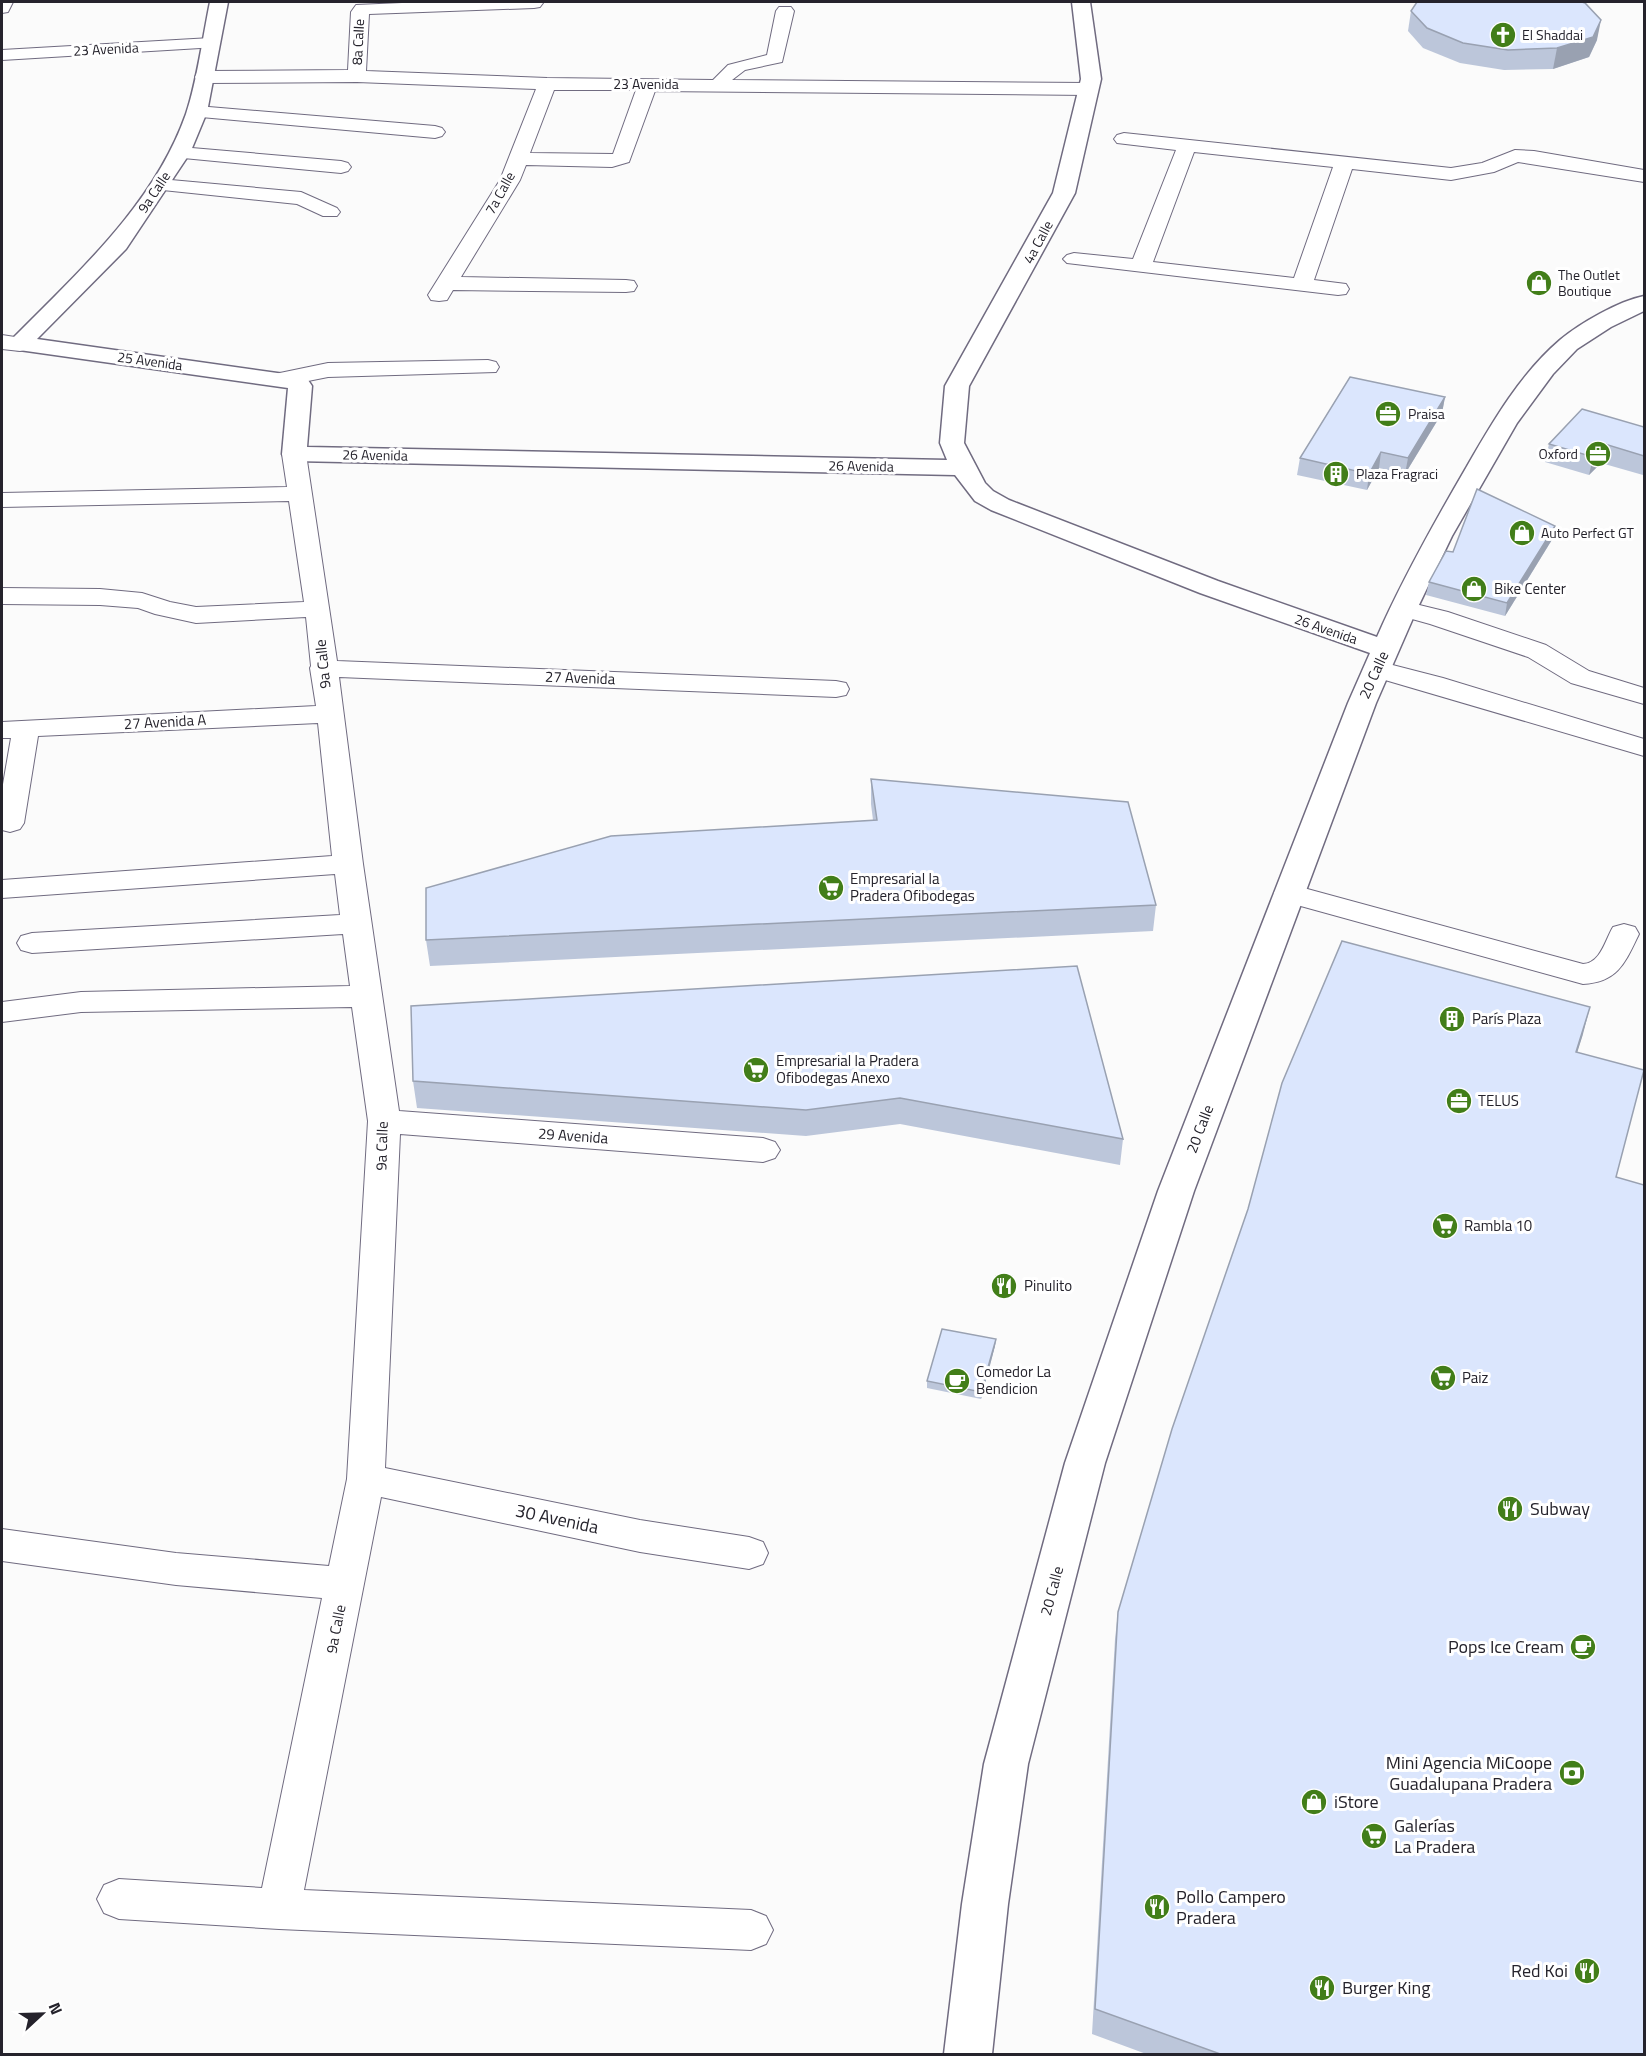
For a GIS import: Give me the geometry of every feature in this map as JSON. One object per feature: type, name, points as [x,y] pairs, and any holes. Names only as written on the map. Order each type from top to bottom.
[{"type":"street","points":[[2,8],[4,2]]},
{"type":"street","name":"9a Calle","points":[[11,343],[118,244],[180,153],[197,112],[219,2]]},
{"type":"street","name":"4a Calle","points":[[963,468],[952,443],[957,386],[1064,193],[1091,79],[1081,2]]},
{"type":"street","name":"8a Calle","points":[[357,76],[362,9],[534,3]]},
{"type":"street","points":[[720,85],[732,68],[742,64],[764,63],[776,58],[785,11]]},
{"type":"street","name":"23 Avenida","points":[[2,55],[211,43]]},
{"type":"street","name":"23 Avenida","points":[[204,77],[357,76],[547,84],[1088,88]]},
{"type":"street","name":"7a Calle","points":[[547,84],[510,180],[442,289],[626,286]]},
{"type":"street","points":[[518,159],[612,161],[622,158],[648,84]]},
{"type":"street","points":[[197,112],[435,132]]},
{"type":"street","points":[[1124,139],[1451,174],[1487,168],[1515,156],[1534,157],[1644,176]]},
{"type":"street","points":[[1141,266],[1187,146]]},
{"type":"street","points":[[180,153],[341,167]]},
{"type":"street","points":[[1302,285],[1344,164]]},
{"type":"street","points":[[160,185],[301,198],[330,212]]},
{"type":"street","points":[[1074,258],[1338,289]]},
{"type":"street","name":"20 Calle","points":[[968,2055],[985,1904],[1006,1764],[1086,1463],[1176,1191],[1289,892],[1402,609],[1439,536],[1501,430],[1545,369],[1569,344],[1603,322],[1644,303]]},
{"type":"street","name":"25 Avenida","points":[[11,343],[290,380]]},
{"type":"street","points":[[290,380],[328,370],[488,367]]},
{"type":"street","name":"9a Calle","points":[[279,1909],[366,1479],[384,1121],[348,864],[323,668],[318,609],[294,453],[300,386],[290,380]]},
{"type":"street","name":"26 Avenida","points":[[294,453],[963,468],[984,496],[1000,505],[1209,587],[1381,659]]},
{"type":"street","points":[[2,500],[300,494]]},
{"type":"street","points":[[2,596],[100,597],[142,601],[164,609],[196,615],[318,609]]},
{"type":"street","points":[[1402,609],[1439,618],[1537,651],[1580,677],[1644,696]]},
{"type":"street","points":[[1381,659],[1434,684],[1644,748]]},
{"type":"street","name":"27 Avenida","points":[[323,668],[836,689]]},
{"type":"street","name":"27 Avenida A","points":[[14,729],[329,714]]},
{"type":"street","points":[[10,823],[14,729]]},
{"type":"street","points":[[2,889],[348,864]]},
{"type":"street","points":[[1289,892],[1583,974],[1593,975],[1603,971],[1610,963],[1624,934]]},
{"type":"street","points":[[32,943],[357,924]]},
{"type":"street","points":[[2,1012],[81,1002],[366,996]]},
{"type":"street","name":"29 Avenida","points":[[384,1121],[763,1150]]},
{"type":"street","name":"30 Avenida","points":[[366,1479],[640,1536],[749,1553]]},
{"type":"street","points":[[2,1545],[176,1569],[345,1584]]},
{"type":"street","points":[[119,1899],[279,1909],[751,1930]]},
{"type":"building","name":"El Shaddai","points":[[1417,2],[1582,2],[1601,20],[1593,37],[1557,48],[1508,50],[1463,43],[1427,28],[1411,11]]},
{"type":"building","points":[[1350,377],[1445,397],[1408,458],[1381,452],[1369,474],[1300,458]]},
{"type":"building","points":[[1582,409],[1644,427],[1644,456],[1605,444],[1593,457],[1549,444]]},
{"type":"building","points":[[1477,489],[1555,526],[1507,603],[1429,582],[1446,551],[1453,552]]},
{"type":"building","name":"Empresarial la Pradera Ofibodegas","points":[[871,779],[1128,802],[1156,905],[426,940],[426,888],[611,836],[877,820]]},
{"type":"building","name":"Galerías La Pradera","points":[[1342,941],[1590,1007],[1576,1052],[1644,1070],[1616,1177],[1644,1185],[1644,2055],[1223,2055],[1095,2009],[1118,1612],[1172,1429],[1248,1209],[1282,1083]]},
{"type":"building","name":"Empresarial la Pradera Ofibodegas Anexo","points":[[1077,966],[1123,1139],[900,1098],[806,1110],[413,1081],[411,1006]]},
{"type":"building","points":[[942,1329],[996,1339],[981,1392],[927,1381]]},
{"type":"place","name":"El Shaddai","points":[[1503,35]]},
{"type":"place","name":"The Outlet Boutique","points":[[1539,283]]},
{"type":"place","name":"Praisa","points":[[1388,414]]},
{"type":"place","name":"Oxford","points":[[1598,454]]},
{"type":"place","name":"Plaza Fragraci","points":[[1336,474]]},
{"type":"place","name":"Auto Perfect GT","points":[[1522,533]]},
{"type":"place","name":"Bike Center","points":[[1474,589]]},
{"type":"place","name":"Empresarial la Pradera Ofibodegas","points":[[831,888]]},
{"type":"place","name":"París Plaza","points":[[1452,1019]]},
{"type":"place","name":"Empresarial la Pradera Ofibodegas Anexo","points":[[756,1070]]},
{"type":"place","name":"TELUS","points":[[1459,1101]]},
{"type":"place","name":"Rambla 10","points":[[1445,1226]]},
{"type":"place","name":"Pinulito","points":[[1004,1286]]},
{"type":"place","name":"Paiz","points":[[1443,1378]]},
{"type":"place","name":"Comedor La Bendicion","points":[[957,1381]]},
{"type":"place","name":"Subway","points":[[1510,1509]]},
{"type":"place","name":"Pops Ice Cream","points":[[1583,1647]]},
{"type":"place","name":"Mini Agencia MiCoope Guadalupana Pradera","points":[[1572,1773]]},
{"type":"place","name":"iStore","points":[[1314,1802]]},
{"type":"place","name":"Galerías La Pradera","points":[[1374,1836]]},
{"type":"place","name":"Pollo Campero Pradera","points":[[1157,1907]]},
{"type":"place","name":"Red Koi","points":[[1587,1971]]},
{"type":"place","name":"Burger King","points":[[1322,1988]]}]
